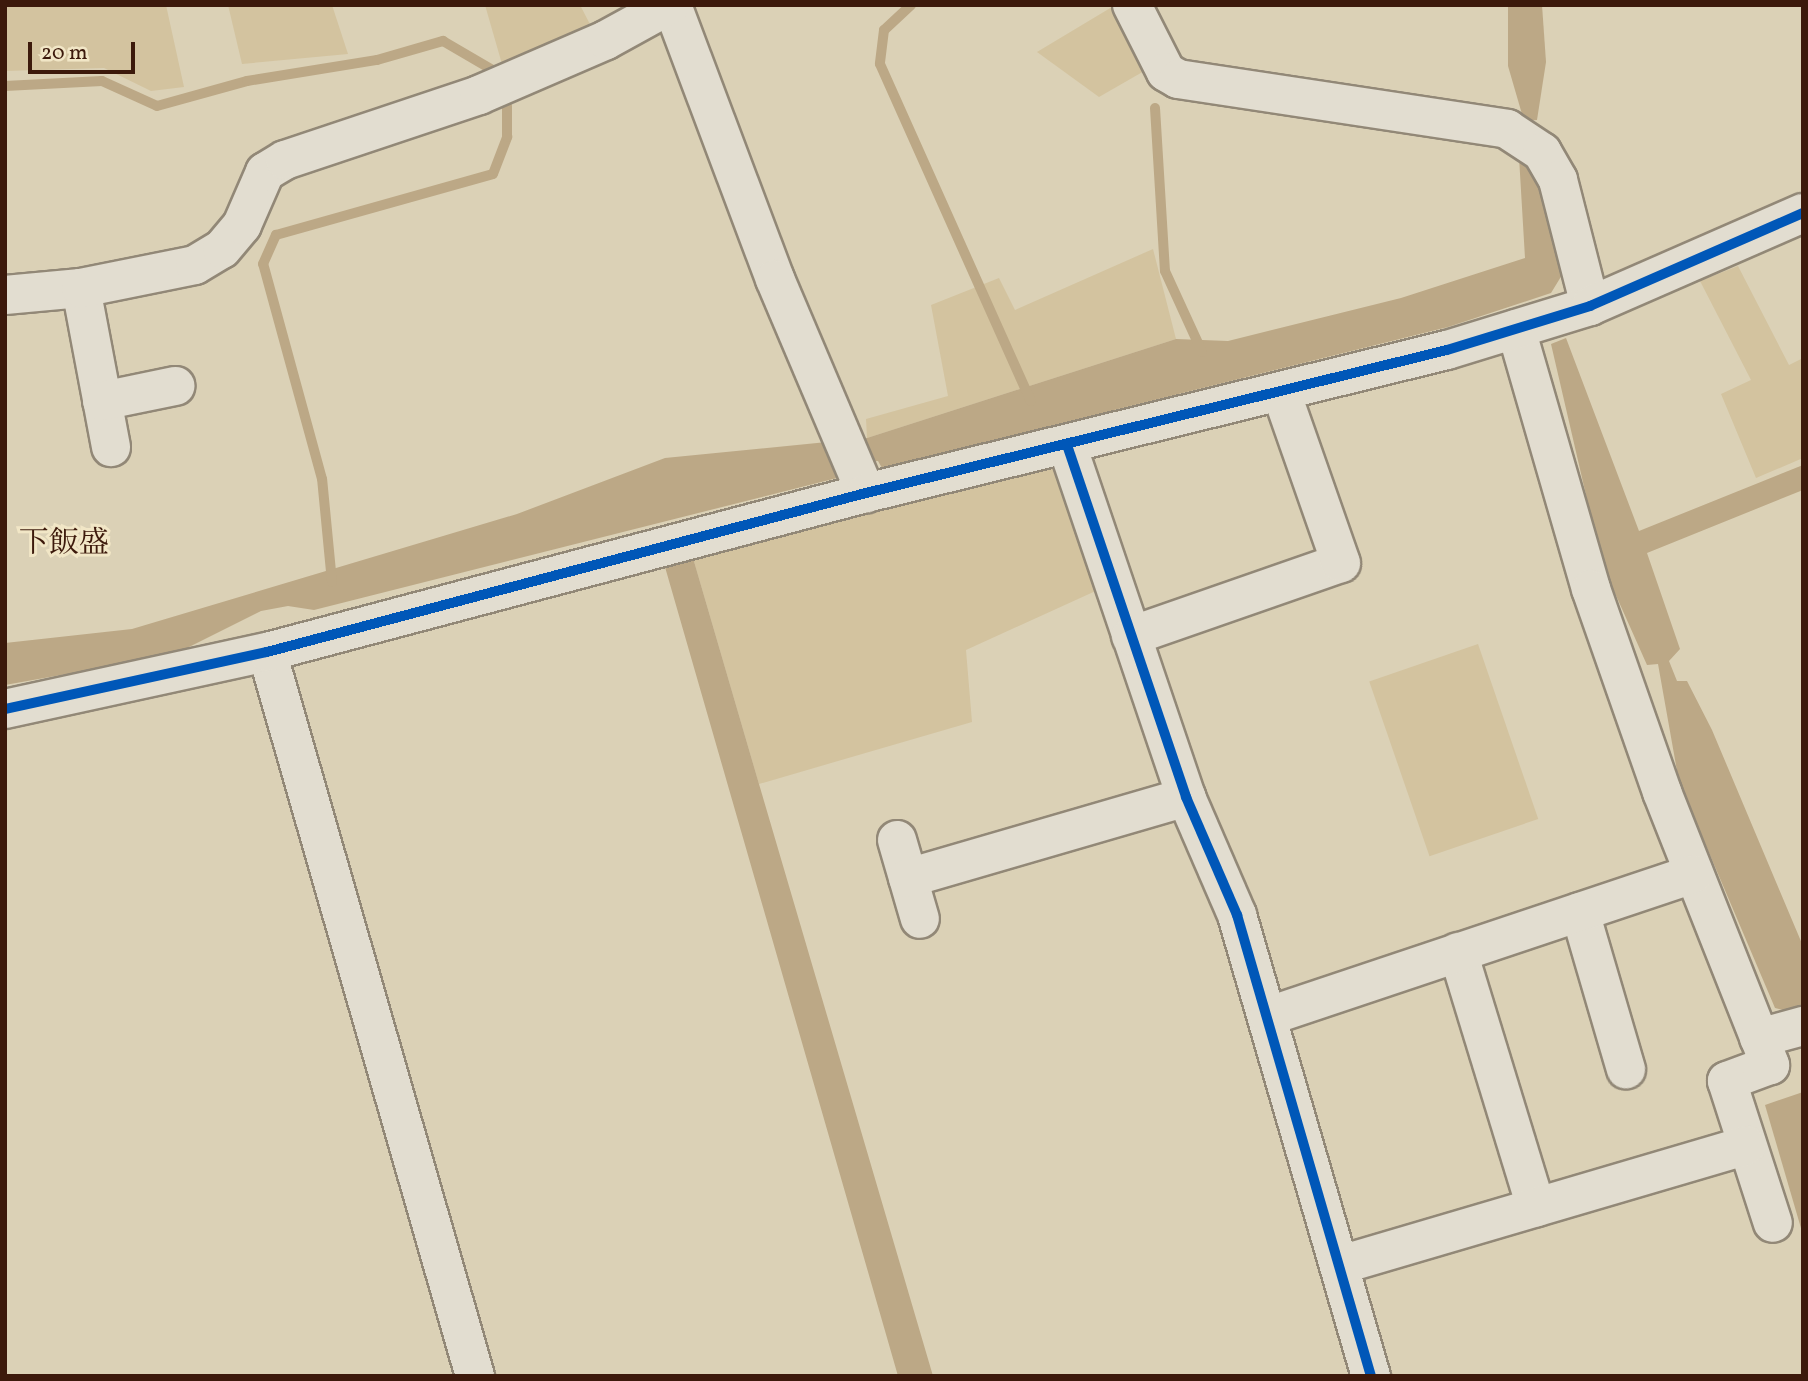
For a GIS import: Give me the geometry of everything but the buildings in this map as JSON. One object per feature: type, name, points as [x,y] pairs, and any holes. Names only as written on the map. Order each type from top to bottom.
[{"type":"street","points":[[5,295],[81,288],[195,265],[222,249],[242,225],[265,172],[285,160],[480,95],[606,40],[671,5],[775,279],[866,493]]},
{"type":"street","points":[[1132,5],[1166,72],[1178,79],[1507,129],[1542,152],[1558,180],[1590,306]]},
{"type":"street","points":[[5,709],[267,652],[866,493],[1281,392],[1516,329],[1590,306],[1803,213]]},
{"type":"street","points":[[81,288],[111,447]]},
{"type":"street","points":[[1516,329],[1591,589],[1694,874],[1770,1065],[1727,1081],[1773,1223]]},
{"type":"street","points":[[102,401],[175,386]]},
{"type":"street","points":[[1131,636],[1340,562],[1281,392]]},
{"type":"street","points":[[1067,445],[1186,797],[1237,915],[1269,1016],[1371,1376]]},
{"type":"street","points":[[267,652],[475,1376]]},
{"type":"street","points":[[908,878],[1186,797]]},
{"type":"street","points":[[897,840],[920,919]]},
{"type":"street","points":[[1269,1016],[1694,874]]},
{"type":"street","points":[[1580,912],[1626,1069]]},
{"type":"street","points":[[1458,952],[1536,1207]]},
{"type":"street","points":[[1759,1038],[1803,1026]]},
{"type":"street","points":[[1340,1265],[1747,1145]]},
{"type":"shaded area","points":[[5,5],[166,5],[184,87],[151,91],[104,68],[5,71]]},
{"type":"shaded area","points":[[228,5],[332,5],[348,54],[242,64]]},
{"type":"shaded area","points":[[485,5],[580,5],[593,30],[504,71]]},
{"type":"shaded area","points":[[1508,5],[1542,5],[1546,62],[1537,120],[1524,121],[1508,66]]},
{"type":"shaded area","points":[[1112,7],[1146,70],[1099,97],[1037,52]]},
{"type":"shaded area","points":[[1519,157],[1539,173],[1555,221],[1562,275],[1551,293],[1448,327],[882,468],[878,461],[843,465],[837,478],[314,610],[288,606],[261,611],[173,655],[5,685],[5,643],[132,629],[517,514],[665,458],[867,438],[1176,339],[1228,341],[1401,298],[1525,258]]},
{"type":"shaded area","points":[[1153,249],[1176,339],[867,438],[866,419],[948,396],[931,305],[999,278],[1015,310]]},
{"type":"shaded area","points":[[1738,266],[1789,365],[1803,358],[1803,458],[1756,478],[1721,394],[1751,380],[1700,281]]},
{"type":"shaded area","points":[[1566,338],[1639,531],[1803,465],[1803,490],[1647,553],[1680,649],[1669,661],[1677,681],[1687,681],[1712,730],[1803,946],[1803,1015],[1775,1008],[1679,782],[1658,664],[1647,665],[1602,564],[1551,344]]},
{"type":"shaded area","points":[[1054,466],[1100,589],[966,650],[972,722],[759,784],[693,558]]},
{"type":"shaded area","points":[[693,558],[933,1376],[898,1376],[665,567]]},
{"type":"shaded area","points":[[1478,644],[1538,819],[1429,856],[1369,681]]},
{"type":"shaded area","points":[[1803,1092],[1803,1235],[1765,1105]]},
{"type":"waterway","points":[[911,5],[884,30],[880,64],[1031,401]]},
{"type":"waterway","points":[[5,86],[102,81],[157,106],[247,81],[377,60],[443,41],[491,69]]},
{"type":"waterway","points":[[332,582],[322,479],[263,264],[276,235],[493,174],[507,137],[507,106]]},
{"type":"waterway","points":[[1155,108],[1165,271],[1202,352]]},
{"type":"cycle path","points":[[5,709],[267,652],[866,493],[1447,350],[1590,306],[1803,213]]},
{"type":"cycle path","points":[[1067,445],[1186,797],[1237,915],[1371,1376]]},
{"type":"district","name":"下飯盛","points":[[64,544]]}]
